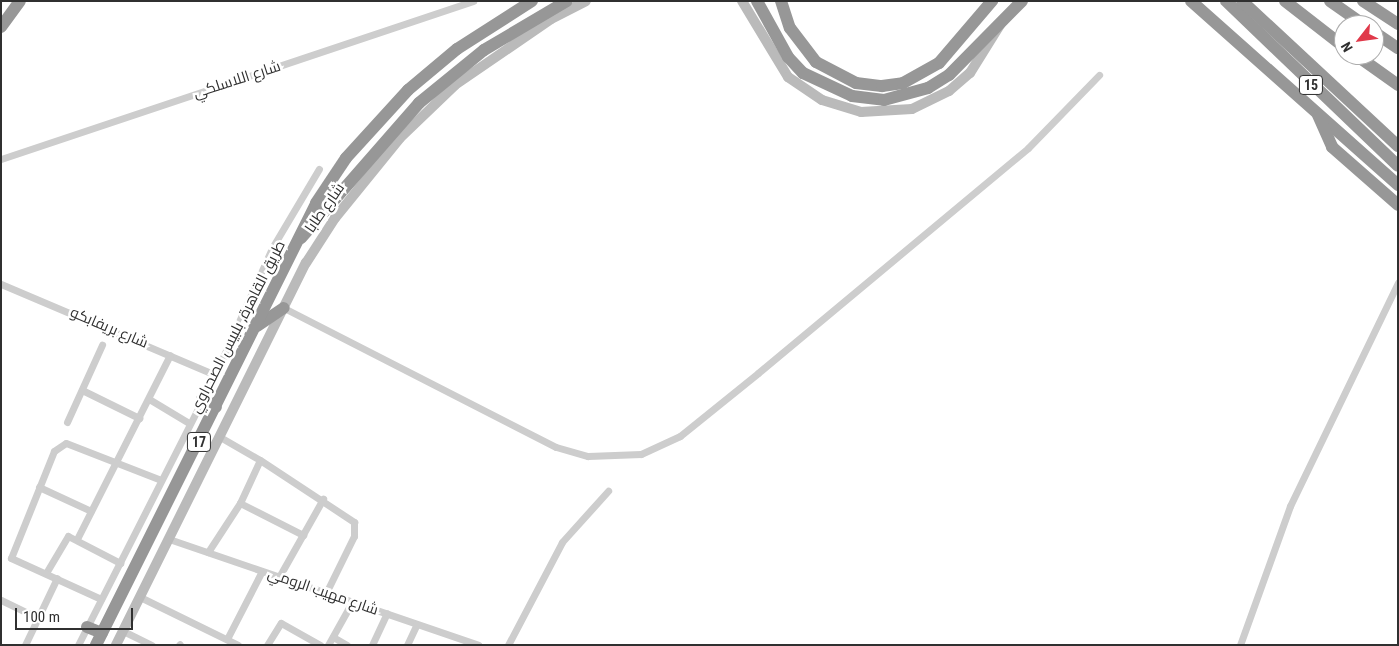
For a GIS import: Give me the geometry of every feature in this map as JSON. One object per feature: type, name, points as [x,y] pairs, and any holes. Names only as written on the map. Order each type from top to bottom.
[{"type":"highway","points":[[1,27],[20,1]]},
{"type":"highway","points":[[301,238],[316,202],[388,109],[457,49],[532,1]]},
{"type":"highway","points":[[301,238],[419,103],[484,50],[549,15],[567,1]]},
{"type":"highway","points":[[757,1],[788,57],[803,73],[830,89],[867,99],[904,97],[928,88],[950,75],[1022,1]]},
{"type":"highway","points":[[781,1],[790,28],[816,62],[856,83],[882,86],[903,83],[939,63],[992,1]]},
{"type":"highway","points":[[1182,1],[1212,20]]},
{"type":"highway","name":"15","points":[[1191,1],[1398,185]]},
{"type":"highway","name":"15","points":[[1226,1],[1398,166]]},
{"type":"highway","points":[[1242,1],[1398,146]]},
{"type":"highway","points":[[1285,1],[1334,39]]},
{"type":"highway","points":[[1330,1],[1350,15]]},
{"type":"highway","points":[[1363,1],[1398,24]]},
{"type":"highway","points":[[1384,39],[1398,48]]},
{"type":"highway","points":[[1370,65],[1398,84]]},
{"type":"highway","points":[[1318,115],[1332,147],[1398,205]]},
{"type":"highway","name":"طريق القاهرة, بلبيس الصحراوي","points":[[99,639],[301,238]]},
{"type":"highway","points":[[257,326],[284,308]]},
{"type":"highway","points":[[202,399],[216,406]]},
{"type":"highway","points":[[87,627],[99,639]]},
{"type":"street","name":"شارع اللاسلكي","points":[[1,159],[474,1]]},
{"type":"street","name":"شارع طابا","points":[[116,645],[284,308],[335,218],[400,138],[456,85],[549,15],[586,1]]},
{"type":"street","points":[[742,1],[788,77],[822,100],[861,112],[912,109],[949,91],[970,73],[1002,20]]},
{"type":"street","points":[[284,308],[556,447],[588,456],[641,454],[680,436],[758,373],[1028,148],[1098,76]]},
{"type":"street","points":[[78,645],[189,423],[216,375],[267,257],[319,169]]},
{"type":"street","name":"شارع بريفابكو","points":[[1,284],[216,375]]},
{"type":"street","points":[[1240,645],[1290,506],[1398,284]]},
{"type":"street","points":[[67,422],[102,345]]},
{"type":"street","points":[[77,539],[170,355]]},
{"type":"street","points":[[82,390],[139,418]]},
{"type":"street","points":[[149,399],[189,423]]},
{"type":"street","points":[[220,437],[350,516],[355,528],[326,593]]},
{"type":"street","points":[[101,599],[11,558],[54,450],[62,444],[117,462],[161,480]]},
{"type":"street","points":[[208,552],[240,504],[260,460]]},
{"type":"street","points":[[39,487],[91,511]]},
{"type":"street","points":[[508,645],[562,542],[608,491]]},
{"type":"street","points":[[279,576],[323,498]]},
{"type":"street","points":[[240,504],[303,535]]},
{"type":"street","points":[[46,573],[64,538],[77,539],[120,562]]},
{"type":"street","name":"شارع مهيب الرومي","points":[[169,539],[478,645]]},
{"type":"street","points":[[227,639],[262,571]]},
{"type":"street","points":[[24,645],[57,578]]},
{"type":"street","points":[[140,597],[238,645]]},
{"type":"street","points":[[328,645],[352,602]]},
{"type":"street","points":[[2,603],[38,618]]},
{"type":"street","points":[[372,645],[387,613]]},
{"type":"street","points":[[267,645],[281,624],[320,645]]},
{"type":"street","points":[[407,645],[417,624]]},
{"type":"street","points":[[123,631],[152,645]]},
{"type":"street","points":[[333,637],[347,645]]}]
